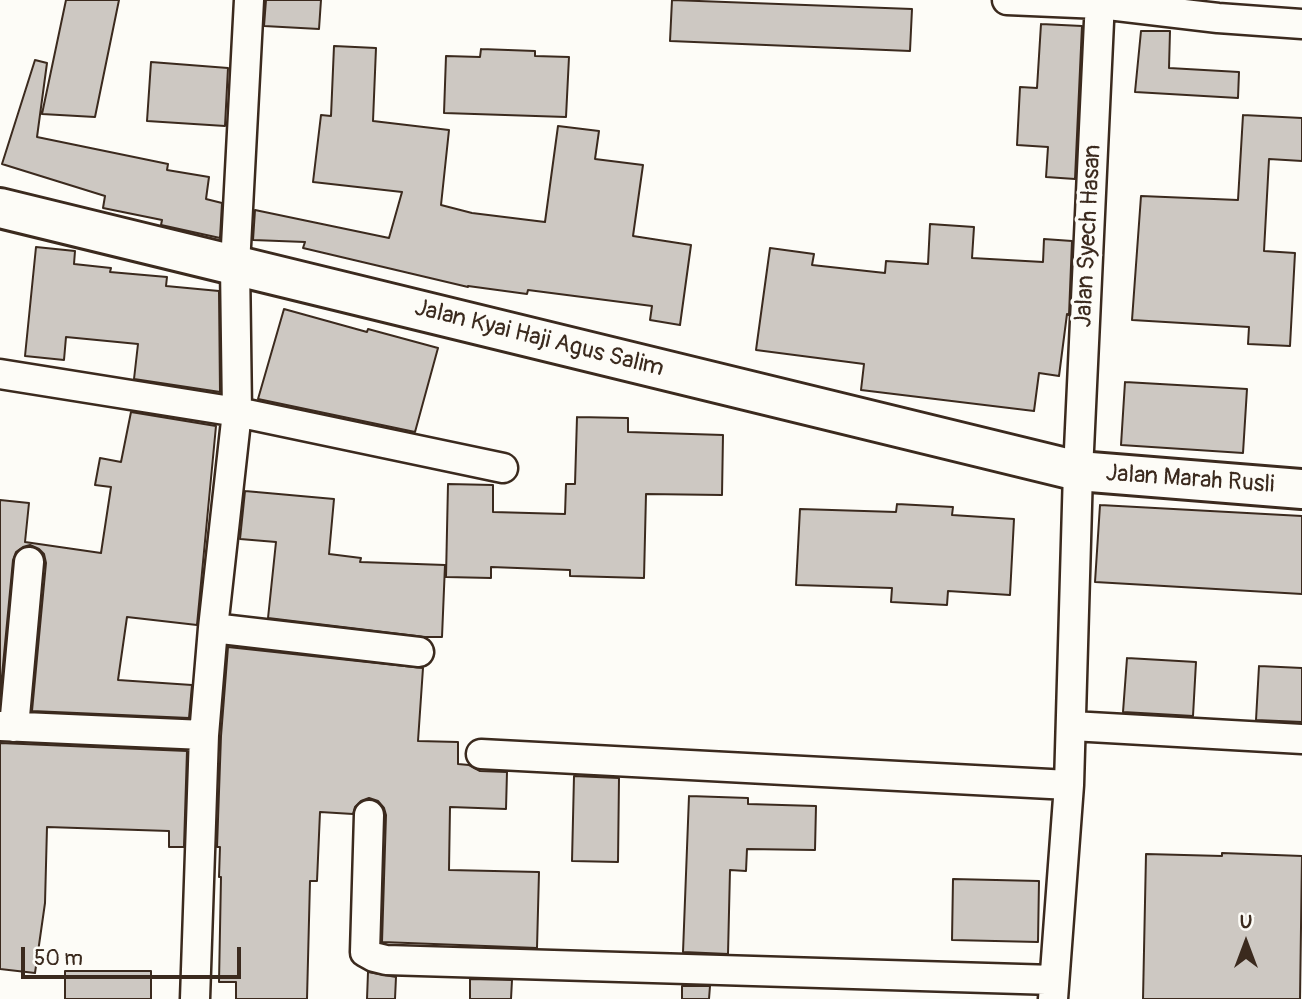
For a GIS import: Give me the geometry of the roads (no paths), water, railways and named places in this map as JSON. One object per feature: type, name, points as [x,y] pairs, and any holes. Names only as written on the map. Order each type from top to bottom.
[{"type":"main road","name":"Jalan Kyai Haji Agus Salim","points":[[0,208],[1078,471]]},
{"type":"main road","name":"Jalan Marah Rusli","points":[[1078,471],[1302,489]]},
{"type":"street","points":[[195,999],[204,735],[237,412],[235,265],[249,0]]},
{"type":"street","points":[[1007,0],[1100,2],[1218,18],[1302,24]]},
{"type":"street","name":"Jalan Syech Hasan","points":[[1053,989],[1072,726],[1078,471],[1100,2]]},
{"type":"street","points":[[0,374],[237,412],[503,468]]},
{"type":"street","points":[[29,562],[7,727],[204,735]]},
{"type":"street","points":[[213,628],[419,652]]},
{"type":"street","points":[[1072,726],[1302,739]]},
{"type":"street","points":[[481,754],[1069,785]]},
{"type":"street","points":[[369,815],[365,952],[374,957],[386,960],[1053,989]]}]
